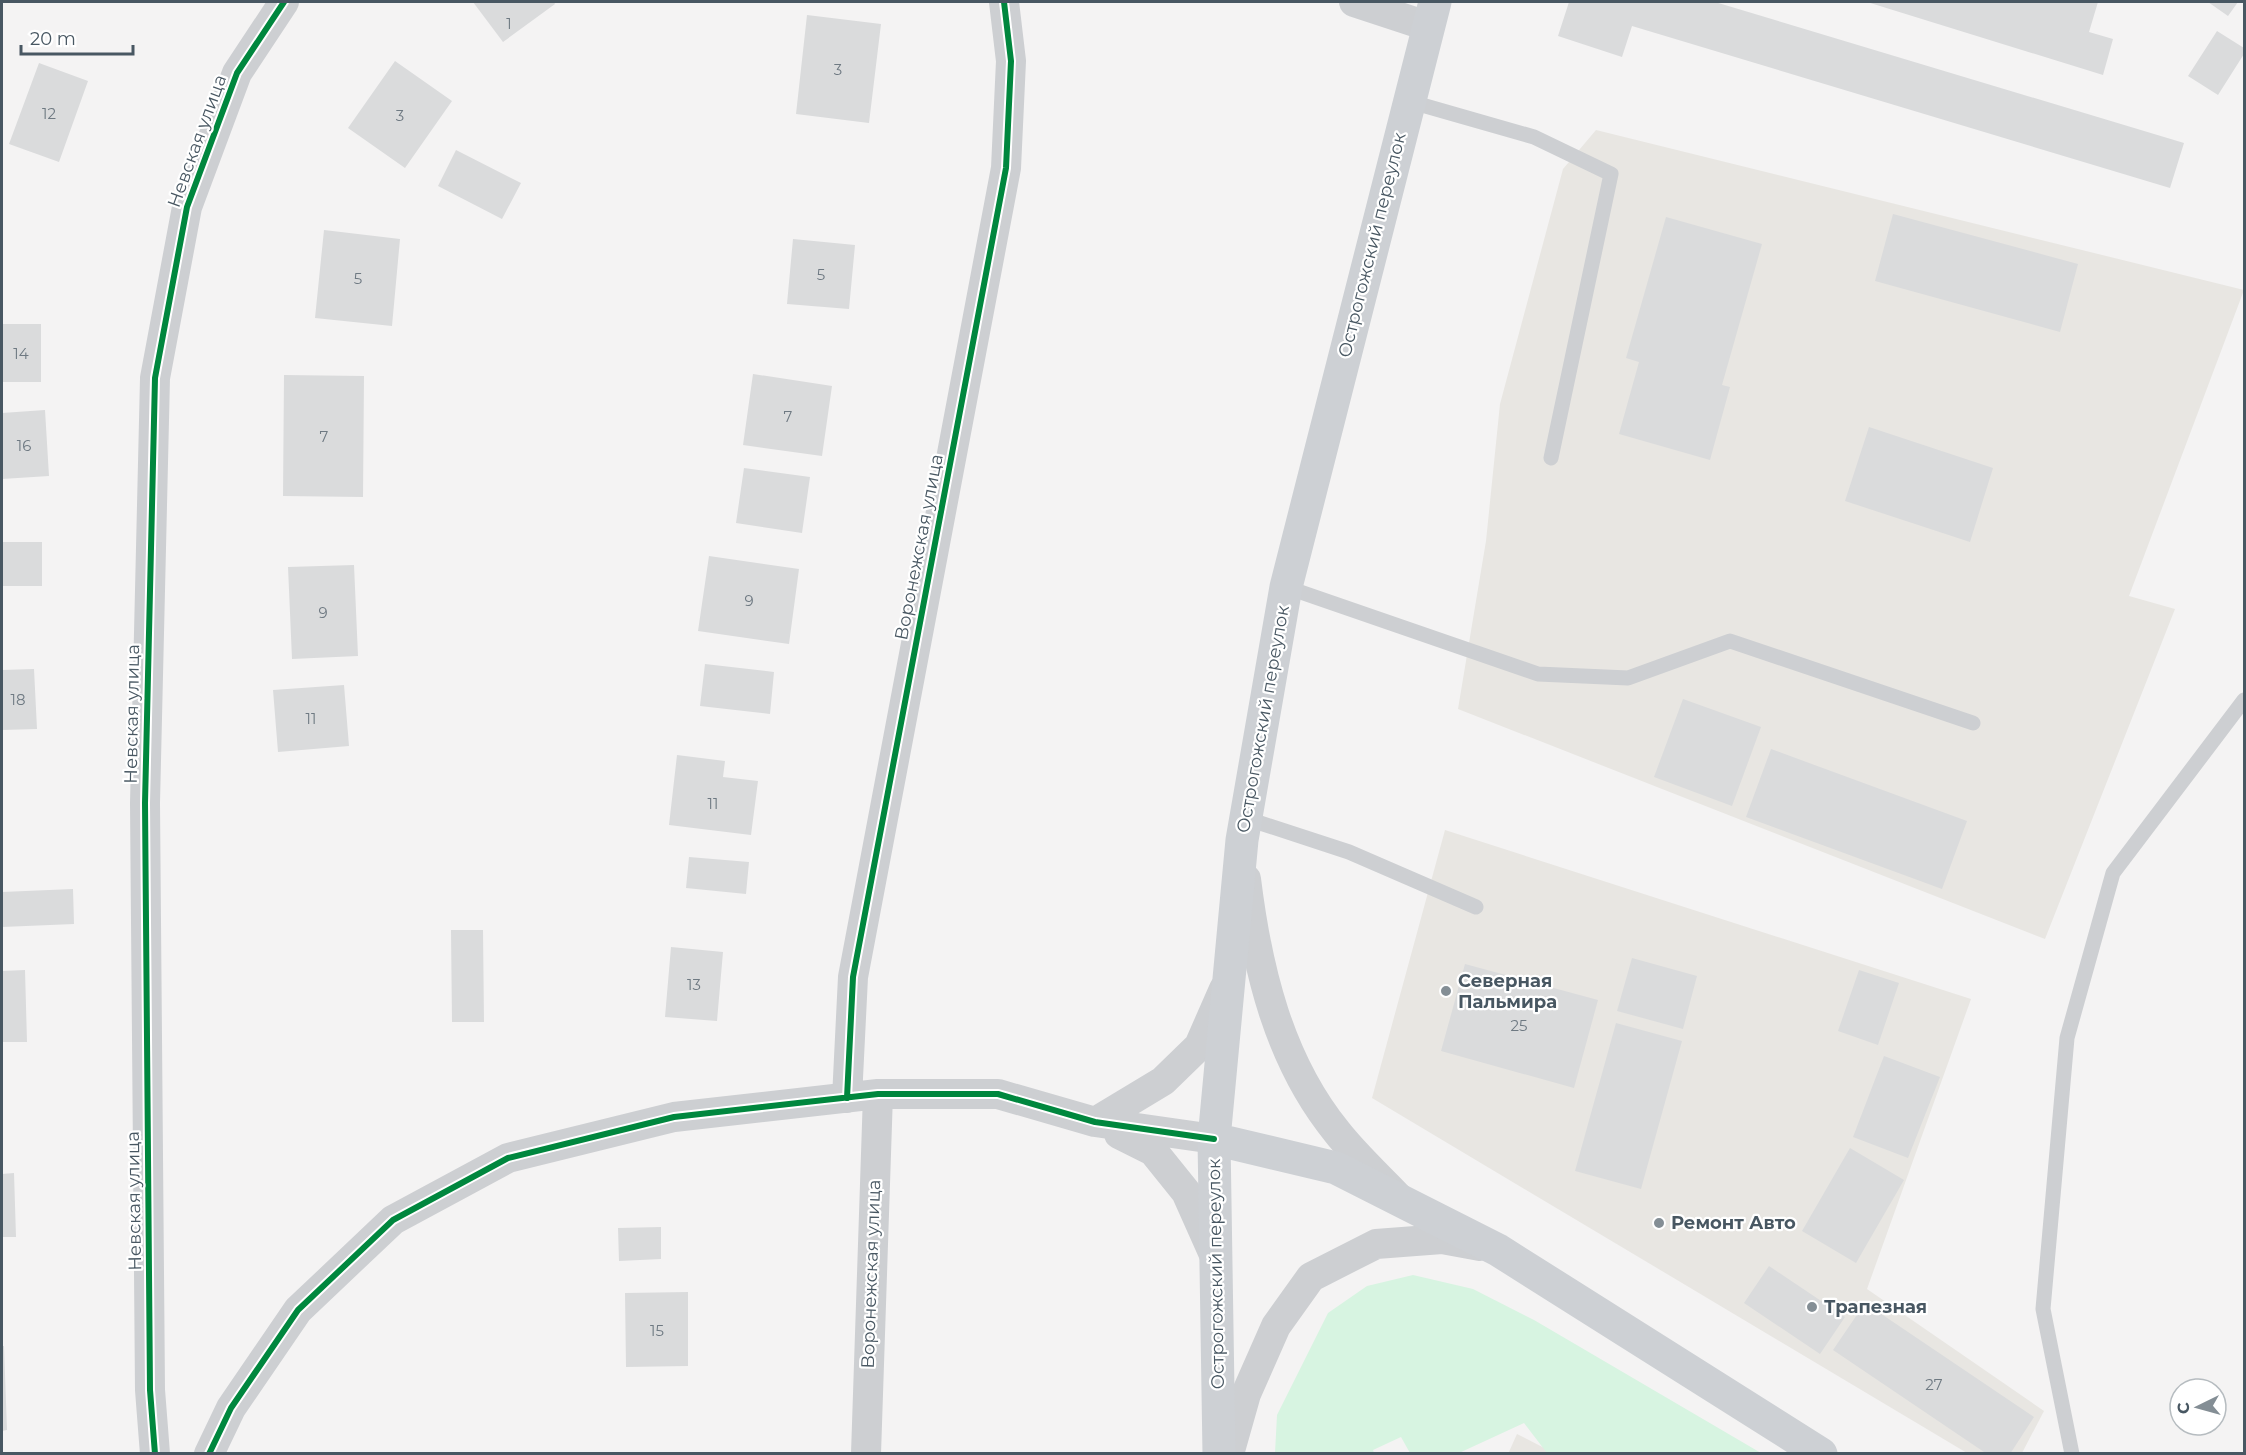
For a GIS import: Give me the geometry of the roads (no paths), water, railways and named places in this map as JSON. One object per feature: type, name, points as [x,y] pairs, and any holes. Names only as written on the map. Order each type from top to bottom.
[{"type":"main road","name":"Острогожский переулок","points":[[1219,1454],[1214,1139],[1244,829],[1286,587],[1431,14]]},
{"type":"main road","points":[[1214,1139],[1336,1168],[1498,1250],[1821,1454]]},
{"type":"street","name":"Невская улица","points":[[155,1454],[150,1390],[145,803],[155,378],[187,207],[237,72],[284,2]]},
{"type":"street","name":"Воронежская улица","points":[[847,1098],[853,976],[1006,168],[1011,61],[1004,2]]},
{"type":"street","points":[[1354,2],[1431,14]]},
{"type":"street","points":[[1244,829],[1251,917],[1263,981],[1292,1063],[1336,1132],[1404,1202]]},
{"type":"street","points":[[1095,1122],[1163,1081],[1199,1046],[1228,978]]},
{"type":"street","name":"Воронежская улица","points":[[866,1454],[878,1094]]},
{"type":"street","points":[[209,1454],[231,1408],[298,1311],[393,1221],[508,1158],[674,1117],[878,1094],[998,1094],[1095,1122],[1214,1139]]},
{"type":"street","points":[[1095,1122],[1153,1151],[1186,1192],[1216,1258]]},
{"type":"street","points":[[1229,1454],[1246,1394],[1276,1326],[1311,1277],[1376,1244],[1442,1239],[1498,1250]]},
{"type":"lane","points":[[1408,100],[1534,137],[1611,174],[1551,458]]},
{"type":"lane","points":[[1286,587],[1538,674],[1628,678],[1730,641],[1973,723]]},
{"type":"lane","points":[[2072,1454],[2043,1309],[2067,1038],[2113,873],[2244,700]]},
{"type":"lane","points":[[1244,829],[1349,852],[1476,907]]},
{"type":"place","name":"Северная Пальмира","points":[[1446,991]]},
{"type":"place","name":"Ремонт Авто","points":[[1659,1223]]},
{"type":"place","name":"Трапезная","points":[[1812,1307]]}]
